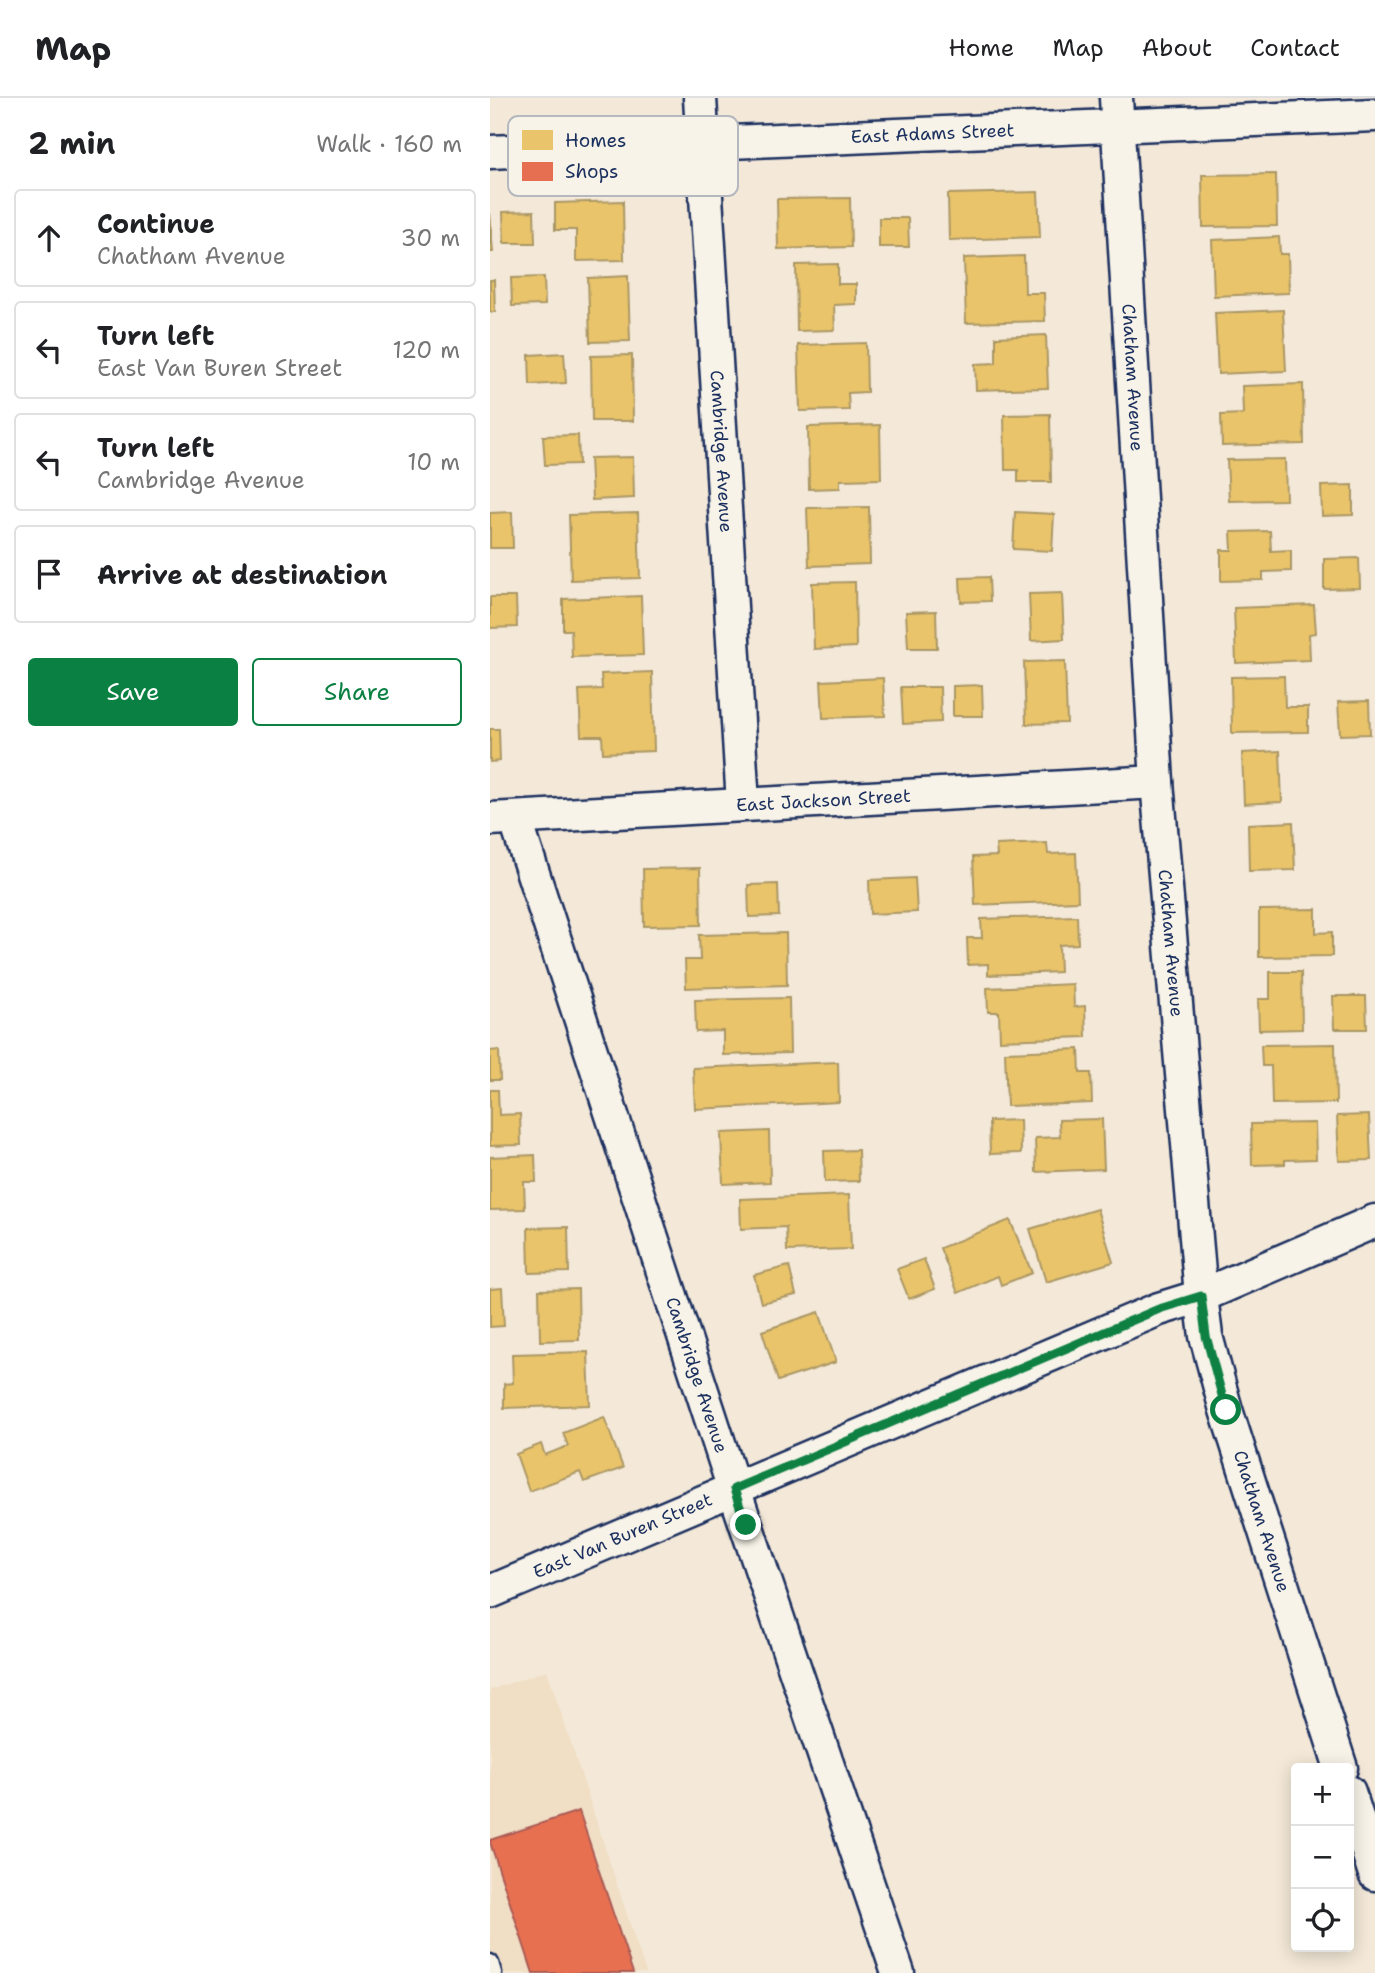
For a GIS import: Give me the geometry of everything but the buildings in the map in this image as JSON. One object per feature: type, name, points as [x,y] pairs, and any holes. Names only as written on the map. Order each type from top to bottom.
[{"type":"street","name":"Cambridge Avenue","points":[[699,98],[701,116]]},
{"type":"street","name":"East Adams Street","points":[[738,140],[1117,112],[1375,115]]},
{"type":"street","name":"Chatham Avenue","points":[[1117,112],[1157,782],[1206,1336],[1226,1410],[1339,1763]]},
{"type":"street","name":"East Adams Street","points":[[490,152],[508,151]]},
{"type":"street","name":"Cambridge Avenue","points":[[706,196],[743,804]]},
{"type":"street","name":"East Jackson Street","points":[[502,818],[1157,782]]},
{"type":"street","name":"Cambridge Avenue","points":[[502,818],[898,1973]]},
{"type":"street","name":"East Van Buren Street","points":[[490,1592],[1159,1309],[1201,1296],[1375,1221]]},
{"type":"street","points":[[1354,1808],[1375,1874]]},
{"type":"lane","points":[[490,1964],[493,1973]]},
{"type":"shaded area","points":[[547,1670],[646,1973],[490,1973],[490,1690]]},
{"type":"route","points":[[746,1525],[734,1489],[1159,1309],[1201,1296],[1206,1336],[1226,1410]]}]
